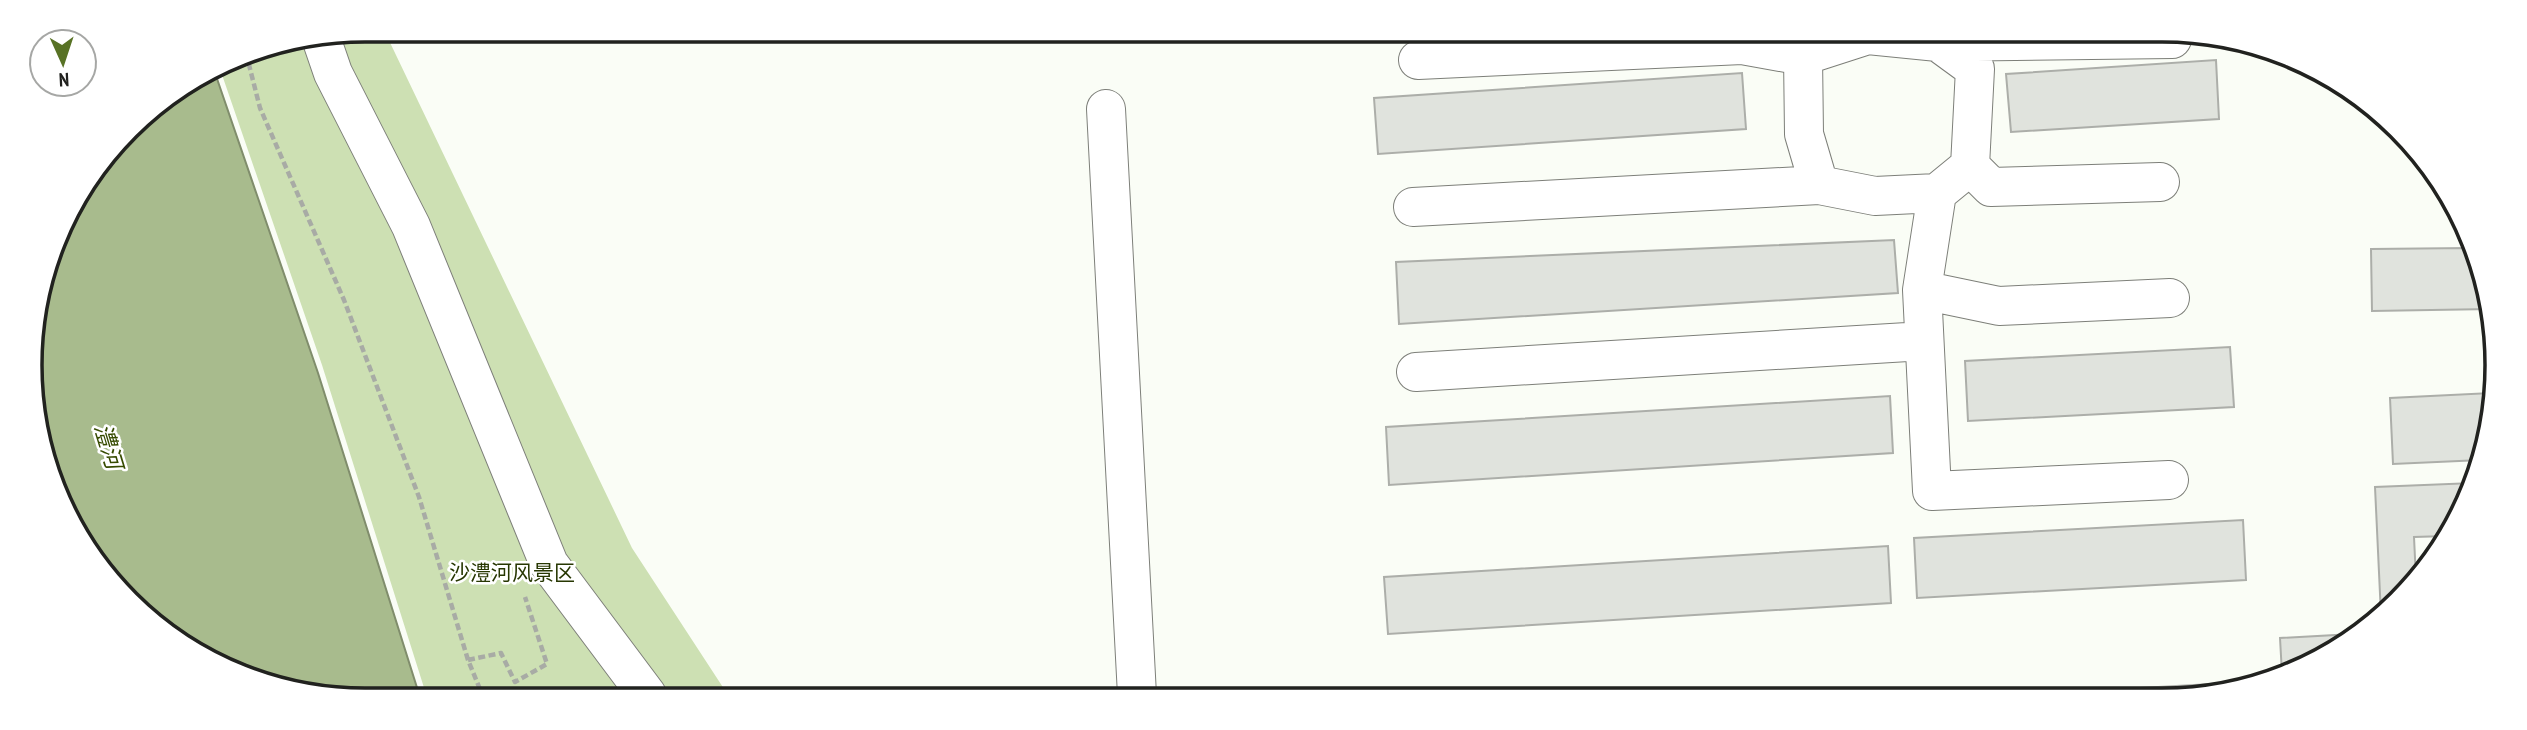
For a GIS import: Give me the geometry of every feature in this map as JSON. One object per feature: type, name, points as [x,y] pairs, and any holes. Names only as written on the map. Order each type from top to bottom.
[{"type":"street","points":[[1418,60],[1742,45],[1803,56],[1846,42]]},
{"type":"street","points":[[1413,207],[1819,185],[1875,196],[1937,193],[1970,166],[1975,69],[1938,42]]},
{"type":"street","points":[[323,45],[333,73],[411,226],[549,564],[642,688]]},
{"type":"street","points":[[1803,56],[1804,134],[1819,185]]},
{"type":"street","points":[[1105,109],[1137,688]]},
{"type":"street","points":[[1970,166],[1991,187],[2160,182]]},
{"type":"street","points":[[1937,193],[1922,290],[1932,491],[2168,480]]},
{"type":"street","points":[[1922,290],[1999,306],[2170,298]]},
{"type":"street","points":[[1416,372],[1924,341]]},
{"type":"path","points":[[249,64],[260,108],[344,300],[419,497],[468,660],[480,688]]},
{"type":"path","points":[[468,660],[501,653],[515,682],[547,664],[519,578],[549,564]]},
{"type":"green space","name":"沙澧河风景区","points":[[390,42],[632,548],[723,688],[424,688],[322,365],[222,75],[261,59],[302,48],[344,43]]},
{"type":"water","name":"澧河","points":[[217,78],[318,373],[417,688],[344,687],[302,682],[261,671],[203,645],[152,608],[122,578],[85,526],[59,469],[48,428],[42,365],[48,302],[67,241],[96,186],[122,152],[168,109]]},
{"type":"building","points":[[2216,60],[2219,119],[2011,132],[2006,74]]},
{"type":"building","points":[[1742,73],[1746,129],[1378,154],[1374,98]]},
{"type":"building","points":[[1894,240],[1898,293],[1399,324],[1396,262]]},
{"type":"building","points":[[2463,248],[2480,309],[2372,311],[2371,249]]},
{"type":"building","points":[[2230,347],[2234,407],[1968,421],[1965,361]]},
{"type":"building","points":[[2483,393],[2479,428],[2471,460],[2393,464],[2390,398]]},
{"type":"building","points":[[1890,396],[1893,453],[1389,485],[1386,427]]},
{"type":"building","points":[[2462,483],[2436,536],[2414,537],[2415,565],[2380,603],[2375,487]]},
{"type":"building","points":[[2243,520],[2246,580],[1917,598],[1914,538]]},
{"type":"building","points":[[1888,546],[1891,603],[1388,634],[1384,577]]},
{"type":"building","points":[[2340,635],[2281,665],[2280,638]]},
{"type":"building","points":[[2211,684],[2183,687],[2139,688]]}]
